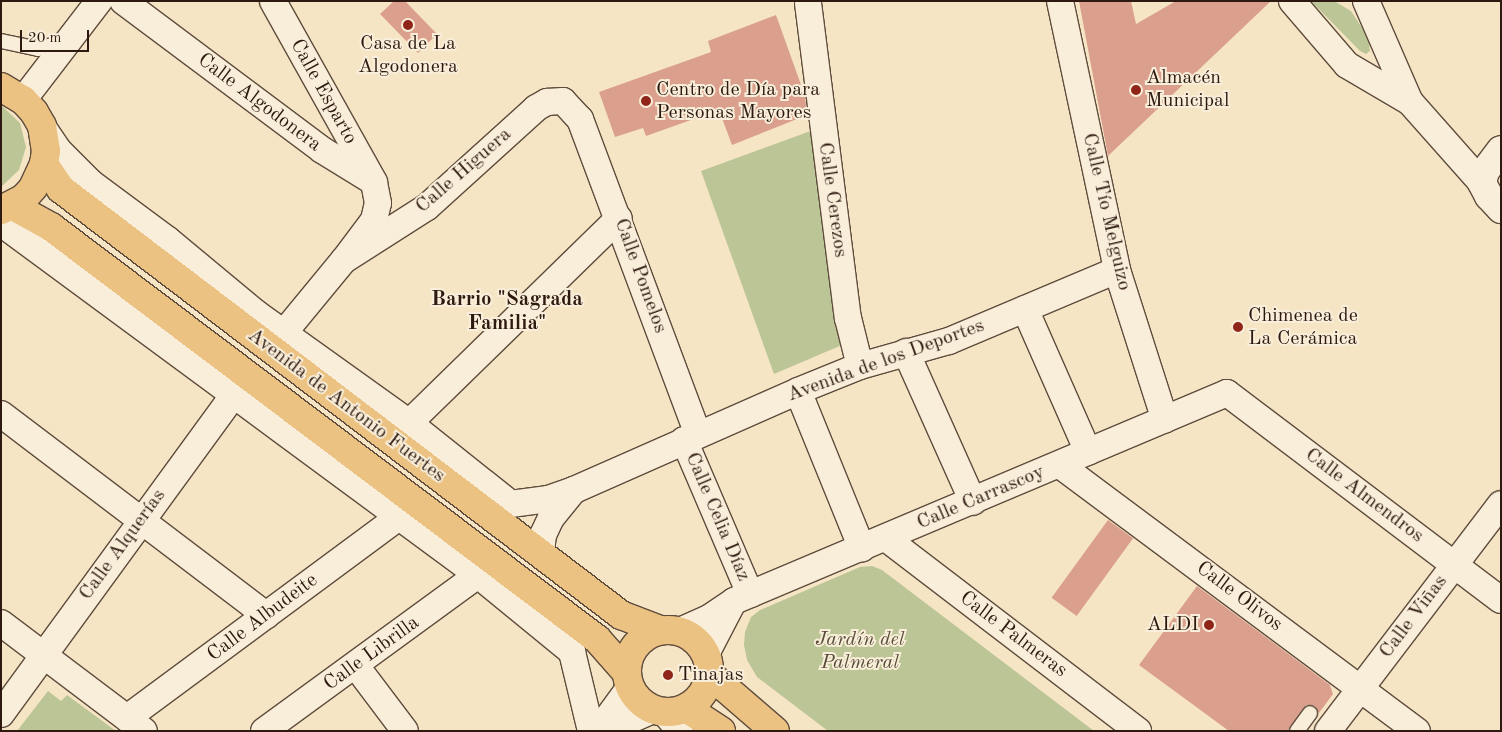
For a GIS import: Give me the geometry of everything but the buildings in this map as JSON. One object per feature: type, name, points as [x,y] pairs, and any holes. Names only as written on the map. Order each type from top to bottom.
[{"type":"main road","points":[[5,213],[33,188],[44,164],[42,126],[9,89]]},
{"type":"main road","points":[[1501,150],[1485,171],[1482,183],[1489,196],[1501,209]]},
{"type":"main road","name":"Avenida de Antonio Fuertes","points":[[44,164],[61,189],[277,341],[480,508],[621,615],[670,630]]},
{"type":"main road","name":"Avenida de Antonio Fuertes","points":[[5,213],[51,227],[241,385],[597,639],[628,680]]},
{"type":"main road","points":[[721,731],[644,705],[628,680],[628,661],[640,641],[670,630],[691,636],[708,664],[775,731]]},
{"type":"main road","points":[[671,715],[702,694],[708,664]]},
{"type":"street","points":[[9,89],[69,40],[99,1]]},
{"type":"street","name":"Calle Algodonera","points":[[123,1],[322,150],[374,182]]},
{"type":"street","name":"Calle Esparto","points":[[273,1],[374,182]]},
{"type":"street","name":"Calle Tío Melguizo","points":[[1060,1],[1117,270],[1165,420]]},
{"type":"street","points":[[1292,1],[1347,65],[1410,102],[1482,183]]},
{"type":"street","points":[[1366,1],[1410,102]]},
{"type":"street","name":"Calle Cerezos","points":[[808,3],[848,318],[860,366]]},
{"type":"street","name":"Calle Higuera","points":[[344,260],[427,207],[536,108],[547,102],[563,101],[580,119]]},
{"type":"street","name":"Calle Pomelos","points":[[580,119],[618,218],[691,437]]},
{"type":"street","name":"Avenida de Antonio Fuertes","points":[[42,126],[58,150],[91,183],[277,341],[410,424],[511,504]]},
{"type":"street","name":"Calle Higuera","points":[[277,341],[344,260],[374,220],[378,203],[374,182]]},
{"type":"street","points":[[410,424],[618,218]]},
{"type":"street","name":"Avenida de los Deportes","points":[[574,490],[798,391],[860,366],[949,341],[1117,270]]},
{"type":"street","points":[[1024,309],[1088,452]]},
{"type":"street","points":[[906,352],[973,502]]},
{"type":"street","name":"Avenida de Antonio Fuertes","points":[[241,385],[399,517],[478,575],[572,652],[591,731]]},
{"type":"street","name":"Calle Alquerías","points":[[1,714],[140,520],[241,385]]},
{"type":"street","points":[[798,391],[862,549]]},
{"type":"street","name":"Calle Carrascoy","points":[[670,630],[709,618],[742,598],[862,549],[1227,393]]},
{"type":"street","name":"Calle Almendros","points":[[1227,393],[1501,600]]},
{"type":"street","points":[[1,414],[266,615]]},
{"type":"street","name":"Calle Celia Díaz","points":[[691,437],[742,598]]},
{"type":"street","name":"Calle Olivos","points":[[1060,464],[1418,731]]},
{"type":"street","points":[[480,508],[511,504],[574,490]]},
{"type":"street","points":[[541,553],[543,535],[551,518],[574,490]]},
{"type":"street","name":"Calle Viñas","points":[[1328,731],[1501,504]]},
{"type":"street","name":"Calle Albudeite","points":[[136,724],[266,615],[399,517]]},
{"type":"street","name":"Calle Palmeras","points":[[887,538],[1138,731]]},
{"type":"street","name":"Calle Librilla","points":[[264,731],[356,666],[478,575]]},
{"type":"street","points":[[708,664],[742,598]]},
{"type":"street","points":[[1,623],[45,654],[136,724]]},
{"type":"street","points":[[356,666],[405,731]]},
{"type":"street","points":[[598,731],[628,680]]},
{"type":"street","points":[[606,731],[671,715]]},
{"type":"lane","points":[[1,41],[38,49],[69,40]]},
{"type":"lane","points":[[1297,731],[1310,713]]},
{"type":"green space","points":[[1311,1],[1334,1],[1351,11],[1368,37],[1370,51],[1366,54],[1360,51]]},
{"type":"green space","points":[[1,105],[20,123],[26,147],[19,170],[1,187]]},
{"type":"green space","points":[[816,129],[842,345],[774,374],[701,171]]},
{"type":"green space","name":"Jardín del Palmeral","points":[[872,566],[882,570],[1094,731],[828,731],[757,677],[747,660],[744,645],[745,632],[751,617],[760,610],[860,567]]},
{"type":"green space","points":[[48,691],[61,701],[67,695],[116,731],[17,731]]},
{"type":"place","name":"Casa de La Algodonera","points":[[408,25]]},
{"type":"place","name":"Almacén Municipal","points":[[1136,90]]},
{"type":"place","name":"Centro de Día para Personas Mayores","points":[[646,101]]},
{"type":"place","name":"Chimenea de La Cerámica","points":[[1238,327]]},
{"type":"place","name":"ALDI","points":[[1209,625]]},
{"type":"place","name":"Tinajas","points":[[668,675]]},
{"type":"district","name":"Barrio \"Sagrada Familia\"","points":[[507,312]]}]
